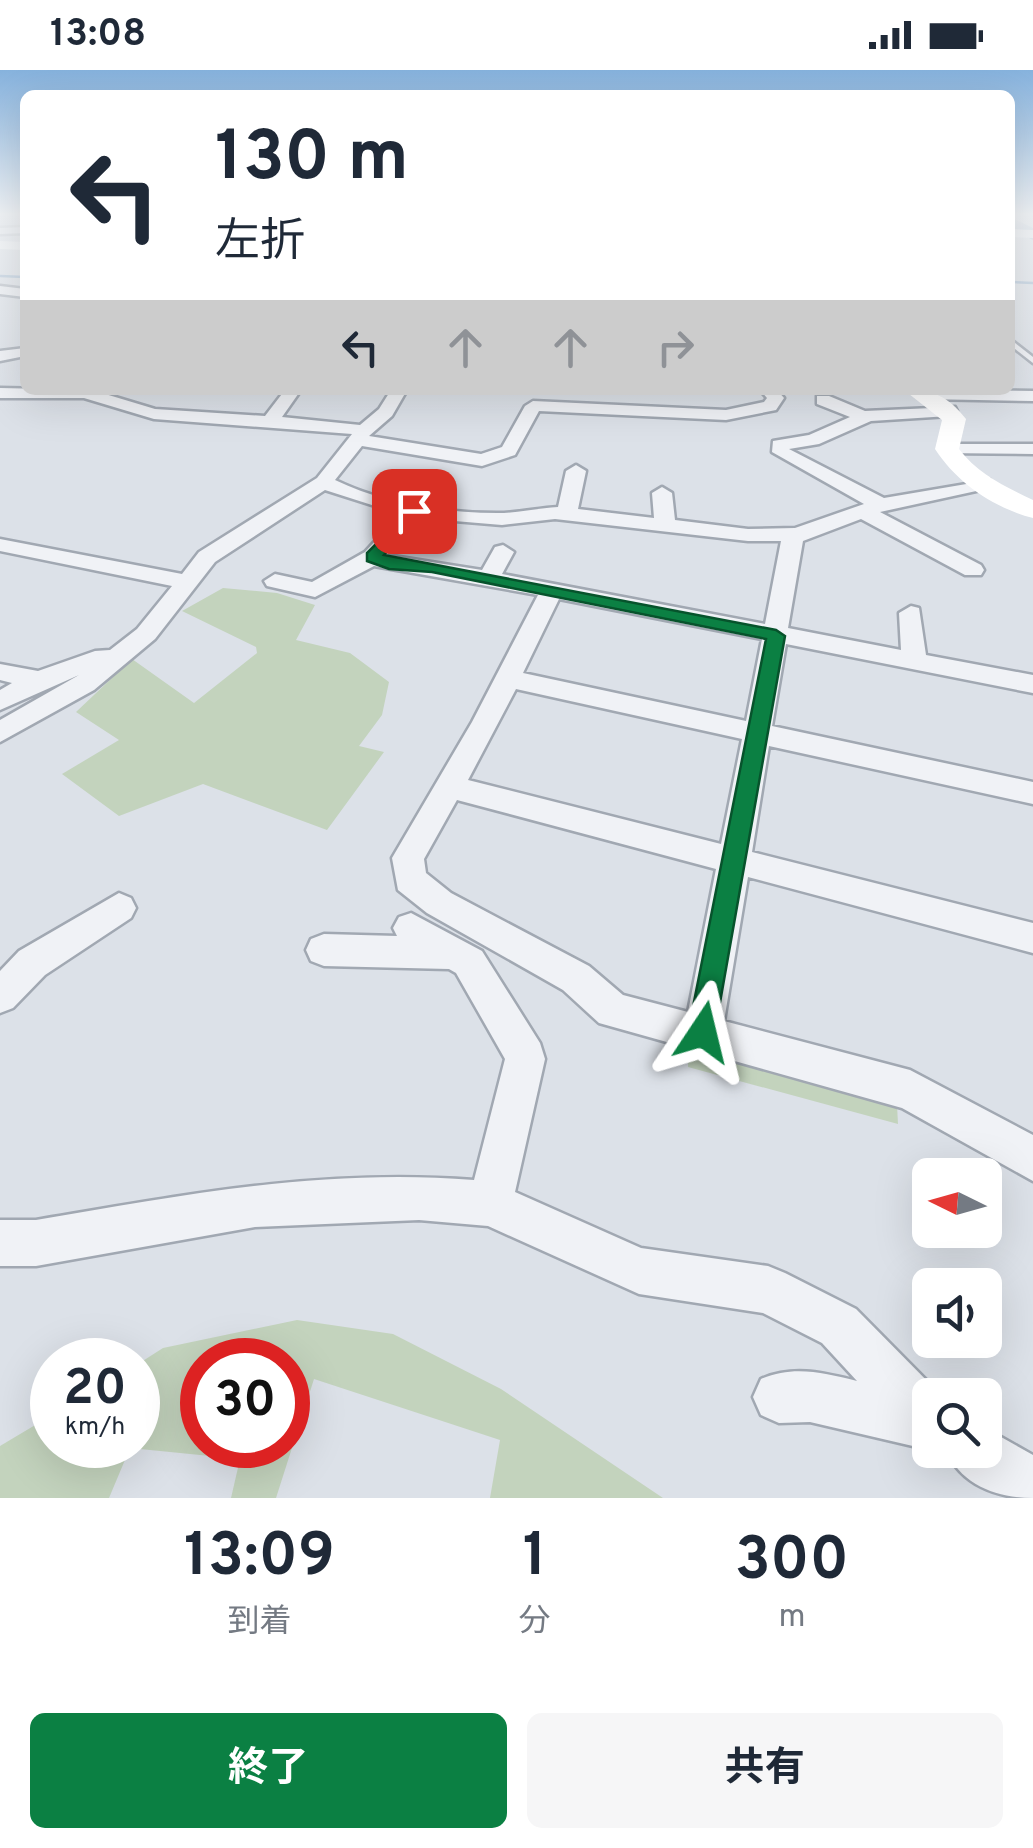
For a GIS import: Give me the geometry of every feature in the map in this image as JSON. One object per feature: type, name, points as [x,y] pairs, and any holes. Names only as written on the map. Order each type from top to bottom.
[{"type":"street","points":[[92,395],[154,414],[271,420],[460,458],[496,458],[508,451],[536,398],[726,415],[770,406],[776,398],[773,395]]},
{"type":"street","points":[[271,420],[289,395]]},
{"type":"street","points":[[0,732],[84,684],[146,634],[217,549],[324,482],[397,395]]},
{"type":"street","points":[[956,398],[948,449],[958,464],[982,484],[1033,510]]},
{"type":"street","points":[[972,570],[781,452],[779,445],[812,440],[864,418],[956,398],[1031,398]]},
{"type":"street","points":[[824,400],[864,418]]},
{"type":"street","points":[[948,449],[1033,450]]},
{"type":"street","points":[[567,514],[576,471]]},
{"type":"street","points":[[324,482],[346,493],[414,511],[502,520],[567,514],[659,530],[748,535],[797,534],[871,508],[982,484]]},
{"type":"street","points":[[659,530],[662,494]]},
{"type":"street","points":[[275,581],[316,590],[373,557],[414,511]]},
{"type":"street","points":[[703,1032],[792,541],[797,534]]},
{"type":"street","points":[[48,556],[74,535]]},
{"type":"street","points":[[0,545],[188,582]]},
{"type":"street","points":[[488,578],[503,552]]},
{"type":"street","points":[[373,557],[389,564],[488,578],[1033,684]]},
{"type":"street","points":[[551,591],[509,679],[408,858],[410,880],[439,903],[576,978],[612,1010],[910,1090],[1033,1158]]},
{"type":"street","points":[[911,613],[914,662]]},
{"type":"street","points":[[0,701],[39,680],[108,656],[146,634]]},
{"type":"street","points":[[0,672],[39,680]]},
{"type":"street","points":[[509,679],[1033,793]]},
{"type":"street","points":[[450,787],[1033,938]]},
{"type":"street","points":[[0,996],[32,962],[118,908]]},
{"type":"street","points":[[411,928],[469,962],[520,1043],[525,1058],[490,1204]]},
{"type":"street","points":[[324,950],[454,953]]},
{"type":"street","points":[[0,1242],[36,1243],[255,1204],[419,1198],[490,1204],[639,1271],[768,1290],[838,1326],[912,1403]]},
{"type":"street","points":[[779,1397],[810,1396],[912,1418]]},
{"type":"street","points":[[1002,1467],[1033,1486]]},
{"type":"green space","points":[[223,588],[277,593],[315,605],[296,640],[350,653],[389,682],[382,715],[359,746],[384,752],[327,830],[203,784],[119,816],[62,774],[119,740],[76,712],[132,659],[194,703],[257,653],[256,647],[182,611]]},
{"type":"green space","points":[[689,1044],[897,1105],[898,1124],[688,1067]]},
{"type":"green space","points":[[297,1320],[393,1334],[501,1389],[663,1498],[490,1498],[500,1440],[314,1379],[310,1392],[310,1338],[211,1338]]},
{"type":"green space","points":[[180,1344],[180,1453],[160,1451],[160,1350]]},
{"type":"green space","points":[[30,1428],[30,1468],[122,1468],[109,1498],[0,1498],[0,1446]]},
{"type":"green space","points":[[238,1468],[286,1468],[276,1498],[231,1498]]},
{"type":"waterway","points":[[1015,282],[1033,283]]},
{"type":"route","points":[[414,511],[373,557],[389,564],[432,567],[776,636],[703,1032]]}]
